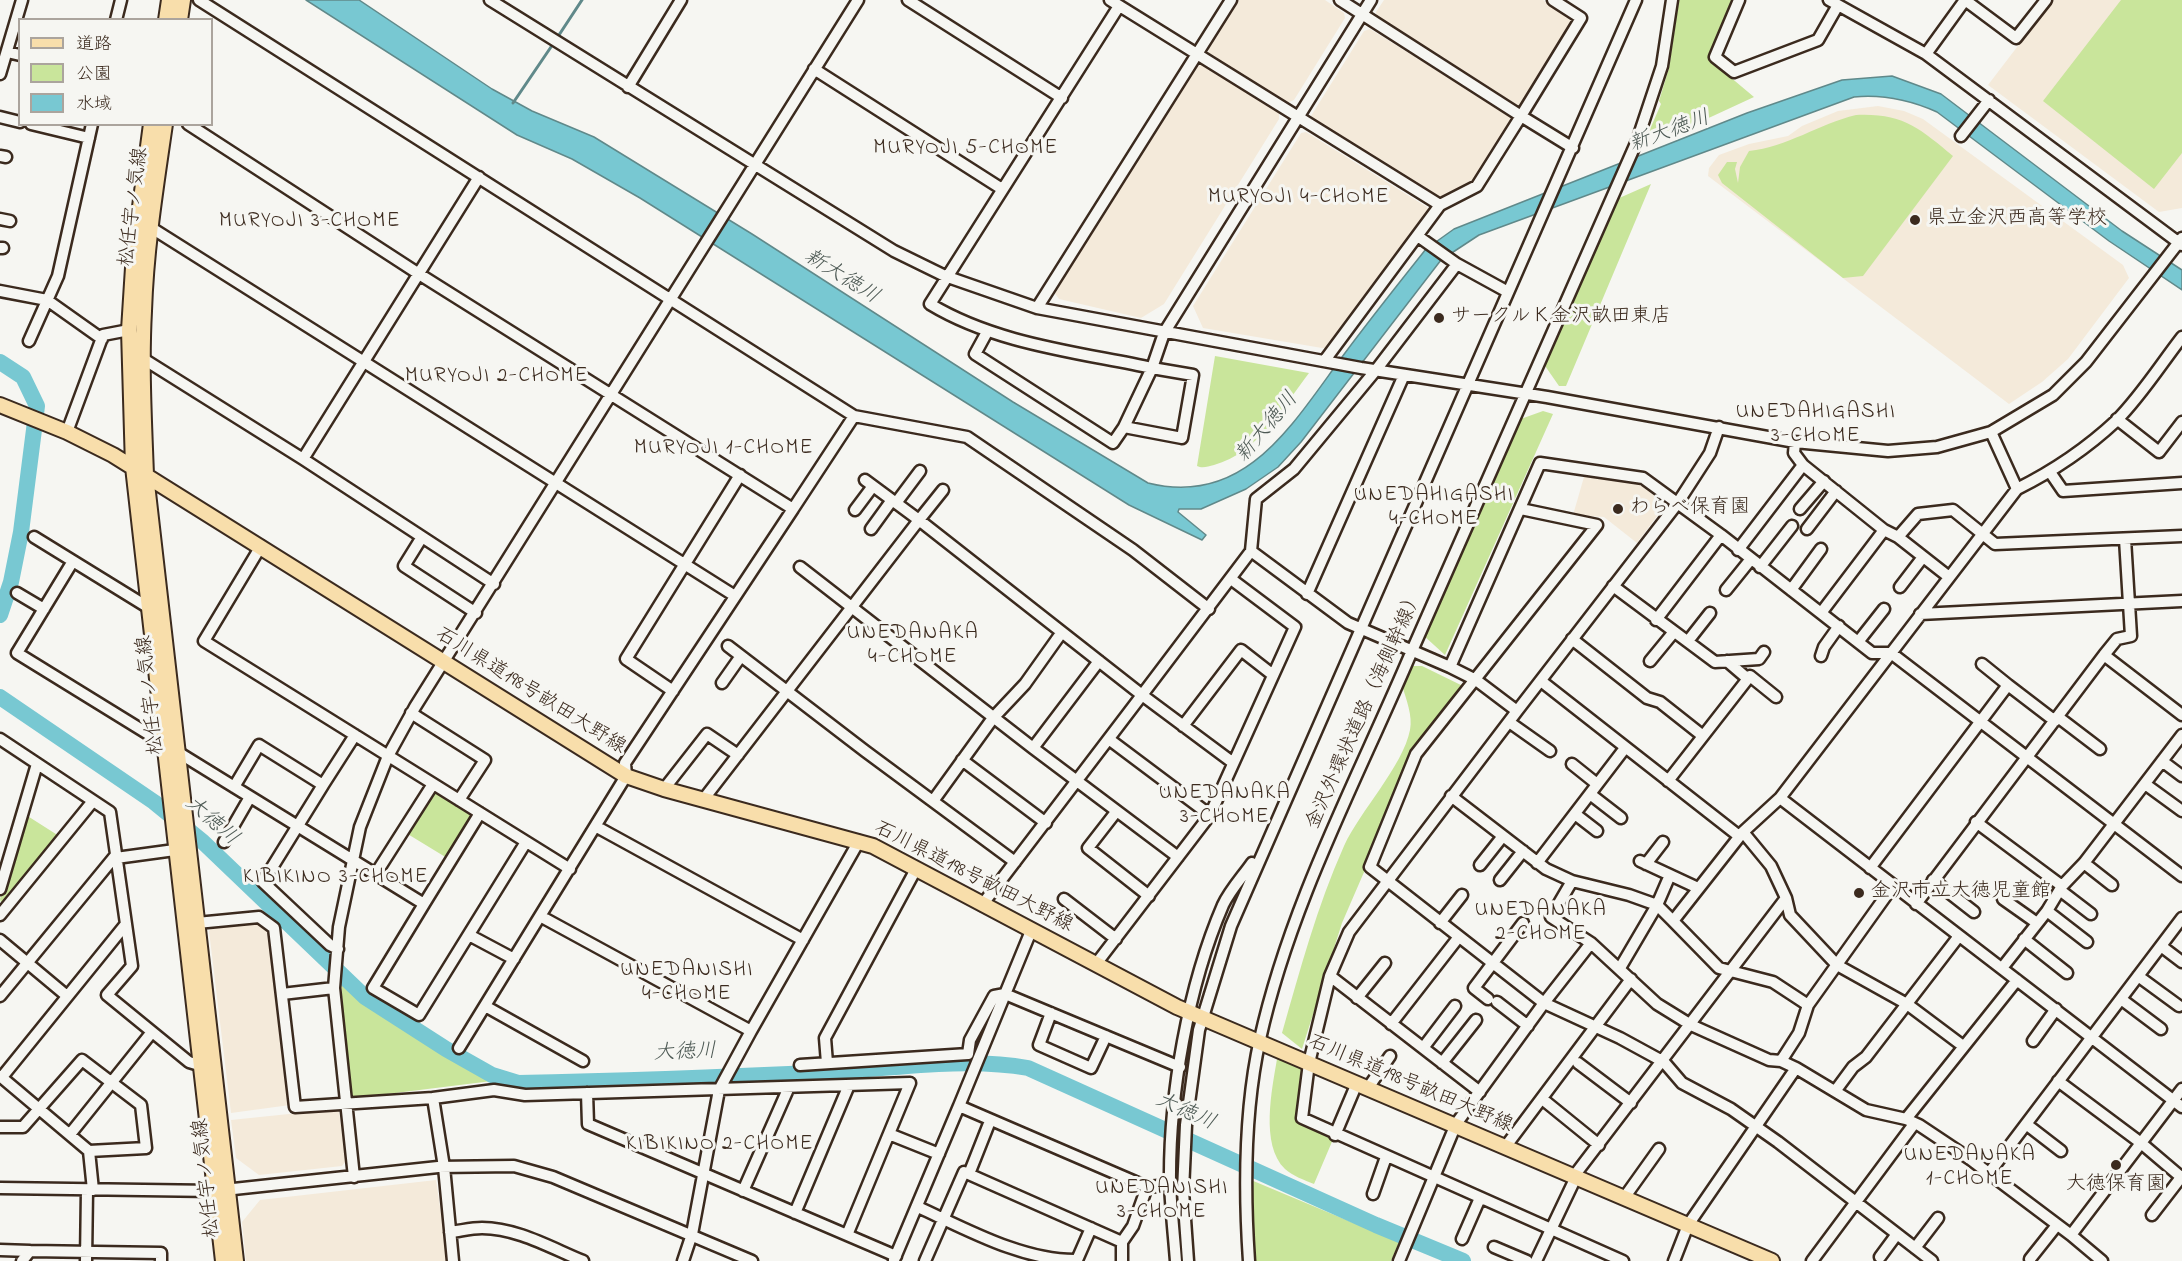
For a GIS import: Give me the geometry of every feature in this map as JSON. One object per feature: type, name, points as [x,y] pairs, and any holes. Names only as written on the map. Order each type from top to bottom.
[{"type":"main road","points":[[166,18],[169,0]]},
{"type":"main road","points":[[180,18],[183,0]]},
{"type":"main road","name":"松任宇ノ気線","points":[[151,126],[134,252],[129,330],[133,467],[164,742],[175,785],[199,1065],[236,1261]]},
{"type":"main road","name":"松任宇ノ気線","points":[[165,126],[150,227],[142,358],[146,475],[178,752],[175,785]]},
{"type":"main road","name":"石川県道198号畝田大野線","points":[[4,407],[67,432],[133,467],[626,776],[703,800],[859,841],[1196,1015],[1456,1124],[1772,1261]]},
{"type":"main road","name":"松任宇ノ気線","points":[[182,849],[197,923],[221,1190],[223,1261]]},
{"type":"street","points":[[0,74],[22,0]]},
{"type":"street","points":[[116,18],[121,0]]},
{"type":"street","points":[[199,0],[854,416],[967,437],[1054,495],[1209,609]]},
{"type":"street","points":[[490,0],[894,251],[945,276],[1037,308],[1361,368],[1525,394],[1795,442],[1888,451],[1937,447],[1991,432],[2053,395],[2086,362],[2181,242],[1926,54],[1834,2],[1818,40],[1734,72],[1714,57],[1738,0]]},
{"type":"street","points":[[628,87],[681,0]]},
{"type":"street","points":[[354,1177],[344,1102],[334,988],[351,861],[360,827],[388,756],[411,713],[445,663],[858,0]]},
{"type":"street","points":[[908,0],[1062,98]]},
{"type":"street","points":[[1037,308],[1231,0]]},
{"type":"street","points":[[1340,0],[1572,149],[1636,0]]},
{"type":"street","points":[[987,332],[975,354],[1113,443],[1124,427],[1152,368],[1164,333],[1371,0]]},
{"type":"street","points":[[1328,361],[1420,238],[1440,206],[1477,186],[1521,116],[1581,18],[1553,0]]},
{"type":"street","name":"金沢外環状道路（海側幹線）","points":[[1250,1261],[1246,1178],[1259,1041],[1284,953],[1314,871],[1637,141],[1662,66],[1672,0]]},
{"type":"street","points":[[1926,54],[1965,0],[2016,38],[2046,0]]},
{"type":"street","points":[[1124,427],[1182,438],[1193,375],[987,332],[951,317],[930,304],[945,276],[1062,98],[1114,3],[1440,206]]},
{"type":"street","points":[[7,52],[18,55]]},
{"type":"street","points":[[814,69],[1002,189]]},
{"type":"street","points":[[1961,136],[1989,100]]},
{"type":"street","points":[[0,117],[18,122]]},
{"type":"street","points":[[39,126],[89,138]]},
{"type":"street","points":[[29,341],[58,276],[92,126]]},
{"type":"street","points":[[191,126],[419,274],[793,508]]},
{"type":"street","name":"金沢外環状道路（海側幹線）","points":[[1188,1261],[1183,1191],[1184,1149],[1196,1015],[1264,846],[1572,149]]},
{"type":"street","points":[[303,459],[479,177]]},
{"type":"street","points":[[150,227],[735,596]]},
{"type":"street","points":[[1420,238],[1453,261],[1508,292]]},
{"type":"street","points":[[982,906],[1251,551],[1256,499],[1294,469],[1376,370],[1453,261]]},
{"type":"street","points":[[0,291],[47,300],[102,339]]},
{"type":"street","points":[[67,432],[103,334],[129,330]]},
{"type":"street","points":[[1673,921],[1741,834],[1780,798],[2017,489],[2050,472],[2087,446],[2117,419],[2182,337]]},
{"type":"street","points":[[142,358],[303,459],[494,584]]},
{"type":"street","points":[[1307,594],[1404,375]]},
{"type":"street","points":[[459,1048],[597,827],[626,776],[625,763],[854,416]]},
{"type":"street","points":[[2117,419],[2159,452],[2182,422]]},
{"type":"street","points":[[1623,1261],[1335,1135],[1302,1118],[1309,1063],[1330,976],[1349,932],[1677,504],[1710,453],[1719,428]]},
{"type":"street","points":[[1991,432],[2017,489]]},
{"type":"street","points":[[1795,442],[1794,453],[1803,465],[1884,530],[1898,537],[1949,577]]},
{"type":"street","points":[[1450,667],[1540,463],[1643,478],[1721,535],[1872,653],[1892,653],[2182,876]]},
{"type":"street","points":[[1738,550],[1803,465]]},
{"type":"street","points":[[871,529],[920,471]]},
{"type":"street","points":[[2050,472],[2063,491],[2182,483]]},
{"type":"street","points":[[673,691],[626,660],[740,475]]},
{"type":"street","points":[[1800,509],[1824,481]]},
{"type":"street","points":[[855,510],[869,483],[1232,762]]},
{"type":"street","points":[[703,800],[943,489]]},
{"type":"street","points":[[1807,529],[1836,491]]},
{"type":"street","points":[[1521,509],[1597,525],[1416,754],[1370,867],[1544,1003],[1620,1038],[1664,1062],[1682,1083],[1731,1109],[1932,1261]]},
{"type":"street","points":[[1898,537],[1918,514],[1953,510],[1995,544],[2182,536]]},
{"type":"street","points":[[1761,567],[1792,526]]},
{"type":"street","points":[[1821,613],[1884,530]]},
{"type":"street","points":[[1656,620],[1721,535]]},
{"type":"street","points":[[34,537],[163,616]]},
{"type":"street","points":[[422,537],[404,566],[476,613]]},
{"type":"street","points":[[1916,904],[2104,655],[2117,639],[2131,636],[2125,540]]},
{"type":"street","points":[[261,546],[204,641],[570,869]]},
{"type":"street","points":[[1791,590],[1821,549]]},
{"type":"street","points":[[1251,551],[1358,633],[1412,651],[1450,667],[1476,680],[1517,711]]},
{"type":"street","points":[[1900,587],[1923,557]]},
{"type":"street","points":[[1726,590],[1751,560]]},
{"type":"street","points":[[74,561],[17,653],[423,904]]},
{"type":"street","points":[[800,567],[993,718],[1178,857]]},
{"type":"street","points":[[1096,964],[1210,815],[1295,627],[1231,579]]},
{"type":"street","points":[[1613,586],[1673,633],[1688,641],[1715,662],[1759,659],[1764,652]]},
{"type":"street","points":[[17,593],[44,609]]},
{"type":"street","points":[[1920,615],[2182,601]]},
{"type":"street","points":[[1858,642],[1884,609]]},
{"type":"street","points":[[1688,641],[1710,613]]},
{"type":"street","points":[[1821,656],[1824,647],[1839,626]]},
{"type":"street","points":[[933,801],[993,718],[1025,684],[1062,632]]},
{"type":"street","points":[[1650,661],[1673,633]]},
{"type":"street","points":[[1572,639],[1647,698],[1660,702],[1703,736]]},
{"type":"street","points":[[728,646],[1016,862]]},
{"type":"street","points":[[1183,726],[1241,650],[1273,675]]},
{"type":"street","points":[[2104,655],[2182,715]]},
{"type":"street","points":[[722,683],[741,656]]},
{"type":"street","points":[[1727,661],[1776,697]]},
{"type":"street","points":[[1033,748],[1099,662]]},
{"type":"street","points":[[1982,664],[2008,685],[2100,749]]},
{"type":"street","points":[[1668,781],[1748,678]]},
{"type":"street","points":[[1540,681],[1668,781],[1741,834],[1771,866],[1786,898],[1790,915],[1837,965],[1907,1004],[1964,1046]]},
{"type":"street","points":[[1870,868],[2008,685]]},
{"type":"street","points":[[411,713],[484,760],[459,800]]},
{"type":"street","points":[[1509,722],[1550,751]]},
{"type":"street","points":[[664,789],[707,734],[738,754]]},
{"type":"street","points":[[338,951],[263,882],[355,735]]},
{"type":"street","points":[[2002,968],[2182,735]]},
{"type":"street","points":[[0,739],[110,812],[132,966],[107,995],[189,1062],[199,1065]]},
{"type":"street","points":[[1110,740],[1210,815]]},
{"type":"street","points":[[234,787],[259,745],[323,785]]},
{"type":"street","points":[[1537,863],[1625,748]]},
{"type":"street","points":[[962,760],[1046,823]]},
{"type":"street","points":[[2162,761],[2182,776]]},
{"type":"street","points":[[0,889],[37,764]]},
{"type":"street","points":[[1572,764],[1598,784]]},
{"type":"street","points":[[375,875],[433,784]]},
{"type":"street","points":[[2145,784],[2182,811]]},
{"type":"street","points":[[1590,794],[1621,818]]},
{"type":"street","points":[[1451,796],[1537,863],[1572,881],[1629,895],[1657,905],[1719,968],[1773,982],[1808,1005]]},
{"type":"street","points":[[224,842],[250,797]]},
{"type":"street","points":[[1780,798],[2178,1104]]},
{"type":"street","points":[[0,915],[93,801]]},
{"type":"street","points":[[1116,812],[1088,848],[1149,896]]},
{"type":"street","points":[[480,813],[373,988],[419,1015],[526,842]]},
{"type":"street","points":[[1575,814],[1597,831]]},
{"type":"street","points":[[1976,822],[2091,914]]},
{"type":"street","points":[[597,827],[803,940]]},
{"type":"street","points":[[1480,866],[1503,836]]},
{"type":"street","points":[[683,1261],[692,1234],[702,1174],[721,1087],[859,841]]},
{"type":"street","points":[[1663,842],[1643,863],[1698,888]]},
{"type":"street","points":[[0,996],[116,856],[182,849]]},
{"type":"street","points":[[1500,880],[1523,851]]},
{"type":"street","points":[[2084,863],[2112,885]]},
{"type":"street","points":[[827,1063],[825,1038],[916,869]]},
{"type":"street","points":[[1620,968],[1657,905],[1670,875]]},
{"type":"street","points":[[1934,880],[1974,912]]},
{"type":"street","points":[[1572,881],[1551,917],[1591,944],[1657,1004],[1691,1024],[1769,1060],[1781,1061],[1796,1068],[1866,1110],[1910,1121],[1989,1173],[2102,1261]]},
{"type":"street","points":[[1781,1061],[1799,1033],[1808,1005],[1893,886]]},
{"type":"street","points":[[1440,923],[1462,895]]},
{"type":"street","points":[[1536,1261],[1575,1177],[1786,898]]},
{"type":"street","points":[[1064,899],[1116,939]]},
{"type":"street","points":[[2003,899],[2037,923]]},
{"type":"street","points":[[2047,911],[2087,942]]},
{"type":"street","points":[[540,916],[751,1031]]},
{"type":"street","points":[[197,923],[259,917],[274,928],[295,1107],[344,1102],[433,1098],[494,1090],[525,1095],[721,1087],[910,1083],[847,1235]]},
{"type":"street","points":[[1989,1173],[2182,918]]},
{"type":"street","points":[[1523,923],[1474,987],[1528,1026]]},
{"type":"street","points":[[86,1256],[90,1190],[89,1151],[71,1133],[1,1077],[126,924]]},
{"type":"street","points":[[587,1093],[588,1124],[847,1235],[895,1258],[1031,931]]},
{"type":"street","points":[[469,934],[514,959]]},
{"type":"street","points":[[1836,1090],[1853,1068],[1866,1057],[1959,936]]},
{"type":"street","points":[[1391,1024],[1458,938]]},
{"type":"street","points":[[2024,939],[2067,973]]},
{"type":"street","points":[[0,940],[67,996]]},
{"type":"street","points":[[1398,1261],[1456,1124],[1544,1003],[1591,944]]},
{"type":"street","points":[[2161,946],[2182,962]]},
{"type":"street","points":[[1357,998],[1385,963]]},
{"type":"street","points":[[2138,975],[2179,1006]]},
{"type":"street","points":[[1330,976],[1480,1092]]},
{"type":"street","points":[[1506,1146],[1593,1027],[1632,979]]},
{"type":"street","points":[[1812,1261],[1856,1203],[1910,1121],[1964,1046],[2017,980]]},
{"type":"street","points":[[282,994],[334,988]]},
{"type":"street","points":[[800,1065],[968,1054],[970,1040],[994,996],[1005,994],[1180,1067]]},
{"type":"street","points":[[2121,999],[2161,1029]]},
{"type":"street","points":[[485,1006],[584,1060]]},
{"type":"street","points":[[1423,1048],[1455,1006]]},
{"type":"street","points":[[2033,1041],[2056,1009]]},
{"type":"street","points":[[1051,1013],[1039,1045],[1091,1068],[1106,1036]]},
{"type":"street","points":[[1176,1261],[1170,1185],[1172,1122],[1180,1067],[1196,1015]]},
{"type":"street","points":[[1442,1063],[1476,1020]]},
{"type":"street","points":[[71,1133],[152,1032]]},
{"type":"street","points":[[1335,1135],[1363,1085],[1390,1056]]},
{"type":"street","points":[[0,1126],[23,1127],[38,1107],[82,1060],[141,1105],[146,1148],[89,1151]]},
{"type":"street","points":[[1578,1064],[1631,1103]]},
{"type":"street","points":[[1674,1261],[1688,1225],[1796,1068]]},
{"type":"street","points":[[2058,1081],[2182,1176],[2152,1215]]},
{"type":"street","points":[[795,1213],[849,1085]]},
{"type":"street","points":[[743,1191],[789,1087]]},
{"type":"street","points":[[2071,1235],[2141,1143],[2178,1104],[2182,1089]]},
{"type":"street","points":[[433,1098],[444,1167],[453,1261]]},
{"type":"street","points":[[1546,1102],[1599,1145]]},
{"type":"street","points":[[959,1106],[1147,1187],[1170,1185]]},
{"type":"street","points":[[969,1174],[990,1121]]},
{"type":"street","points":[[2026,1124],[2061,1150]]},
{"type":"street","points":[[888,1134],[939,1154]]},
{"type":"street","points":[[1624,1198],[1659,1149]]},
{"type":"street","points":[[1373,1194],[1386,1157]]},
{"type":"street","points":[[0,1188],[221,1190],[444,1167],[514,1166],[553,1177],[752,1261]]},
{"type":"street","points":[[925,1261],[964,1172],[1122,1242]]},
{"type":"street","points":[[1122,1261],[1122,1242],[1132,1226],[1147,1187]]},
{"type":"street","points":[[1462,1239],[1480,1198]]},
{"type":"street","points":[[918,1207],[1011,1248],[1064,1261],[1077,1260],[1091,1228]]},
{"type":"street","points":[[1915,1248],[1938,1218]]},
{"type":"street","points":[[2030,1259],[2057,1225]]},
{"type":"street","points":[[450,1232],[482,1228],[522,1235],[583,1261]]},
{"type":"street","points":[[1880,1257],[1897,1234]]},
{"type":"street","points":[[1494,1247],[1527,1261]]},
{"type":"street","points":[[0,1250],[86,1256],[160,1253],[162,1261]]},
{"type":"street","points":[[22,1261],[30,1251]]},
{"type":"shaded area","points":[[1238,0],[1325,0],[1344,13],[1345,18],[1294,100],[1287,103],[1208,56],[1209,47]]},
{"type":"shaded area","points":[[1384,0],[1543,0],[1571,18],[1572,25],[1522,107],[1516,108],[1377,19],[1376,12]]},
{"type":"shaded area","points":[[2053,0],[2182,0],[2182,208],[2159,212],[1988,85]]},
{"type":"shaded area","points":[[1370,29],[1510,116],[1512,122],[1476,180],[1440,197],[1434,197],[1312,121],[1311,116],[1364,31]]},
{"type":"shaded area","points":[[1202,64],[1279,112],[1279,119],[1164,304],[1141,318],[1059,299],[1054,292],[1196,68]]},
{"type":"shaded area","name":"県立金沢西高等学校","points":[[1878,106],[1904,111],[1923,119],[2123,265],[2129,278],[2068,359],[2042,382],[2009,404],[1708,176],[1709,168],[1719,155],[1749,144],[1788,136],[1802,126],[1838,111]]},
{"type":"shaded area","points":[[1306,132],[1427,207],[1430,213],[1328,349],[1203,328],[1193,306],[1301,133]]},
{"type":"shaded area","name":"わらべ保育園","points":[[1586,470],[1638,482],[1666,504],[1637,543],[1604,517],[1573,515]]},
{"type":"shaded area","points":[[257,922],[270,933],[290,1105],[231,1113],[209,931],[213,927]]},
{"type":"shaded area","points":[[337,1109],[346,1161],[342,1166],[259,1175],[236,1158],[231,1120]]},
{"type":"shaded area","points":[[436,1180],[448,1261],[246,1261],[242,1222],[260,1200]]},
{"type":"green space","points":[[1679,0],[1734,0],[1710,60],[1754,97],[1700,122],[1647,136],[1661,104],[1659,101],[1669,68]]},
{"type":"green space","points":[[2121,0],[2182,0],[2182,153],[2154,189],[2043,101]]},
{"type":"green space","points":[[1856,115],[1886,117],[1909,124],[1953,156],[1863,276],[1843,278],[1722,183],[1718,175],[1727,162],[1737,162],[1735,169],[1738,183],[1740,167],[1749,151],[1777,145]]},
{"type":"green space","points":[[1651,184],[1566,386],[1559,386],[1543,363],[1617,199]]},
{"type":"green space","points":[[1215,356],[1309,373],[1257,440],[1230,459],[1201,467],[1197,466]]},
{"type":"green space","points":[[1543,411],[1553,414],[1445,655],[1423,635],[1518,420]]},
{"type":"green space","points":[[1411,666],[1422,666],[1465,687],[1419,745],[1342,923],[1302,1049],[1282,1033],[1302,962],[1317,915],[1344,846],[1406,744],[1411,719],[1402,685]]},
{"type":"green space","points":[[436,792],[470,812],[472,818],[447,858],[406,833],[431,794]]},
{"type":"green space","points":[[26,815],[59,836],[2,906],[0,899]]},
{"type":"green space","points":[[341,982],[361,1001],[492,1081],[355,1098],[349,1094]]},
{"type":"green space","points":[[1277,1059],[1302,1067],[1295,1119],[1334,1137],[1314,1184],[1285,1169],[1277,1159],[1272,1146],[1270,1116]]},
{"type":"green space","points":[[1251,1180],[1399,1242],[1391,1261],[1255,1261]]},
{"type":"water","points":[[306,0],[359,0],[492,89],[532,111],[594,137],[752,234],[1013,402],[1148,483],[1183,487],[1213,483],[1240,471],[1265,453],[1307,406],[1426,249],[1454,229],[1747,113],[1842,80],[1892,76],[1941,94],[2122,231],[2182,270],[2182,290],[2109,241],[1937,112],[1897,99],[1876,96],[1854,97],[1479,235],[1441,260],[1301,442],[1278,467],[1246,489],[1201,509],[1179,509],[1178,512],[1206,535],[1202,540],[1129,505],[640,198],[572,159],[517,135]]},
{"type":"waterway","points":[[557,38],[582,0]]},
{"type":"waterway","points":[[513,103],[553,44]]},
{"type":"waterway","name":"大徳川","points":[[0,362],[23,377],[37,406],[21,532],[11,582],[0,615]]},
{"type":"waterway","name":"大徳川","points":[[0,697],[154,802],[203,842],[365,997],[446,1049],[492,1075],[518,1083],[793,1074],[956,1063],[1028,1068],[1376,1225],[1463,1261]]},
{"type":"place","name":"県立金沢西高等学校","points":[[1915,220]]},
{"type":"place","name":"サークルＫ金沢畝田東店","points":[[1439,318]]},
{"type":"place","name":"わらべ保育園","points":[[1618,509]]},
{"type":"place","name":"金沢市立大徳児童館","points":[[1859,893]]},
{"type":"place","name":"大徳保育園","points":[[2116,1165]]},
{"type":"district","name":"MURYOJI 5-CHOME","points":[[966,150]]},
{"type":"district","name":"MURYOJI 4-CHOME","points":[[1299,199]]},
{"type":"district","name":"MURYOJI 3-CHOME","points":[[310,223]]},
{"type":"district","name":"MURYOJI 2-CHOME","points":[[497,378]]},
{"type":"district","name":"UNEDAHIGASHI 3-CHOME","points":[[1816,426]]},
{"type":"district","name":"MURYOJI 1-CHOME","points":[[724,450]]},
{"type":"district","name":"UNEDAHIGASHI 4-CHOME","points":[[1434,509]]},
{"type":"district","name":"UNEDANAKA 4-CHOME","points":[[913,647]]},
{"type":"district","name":"UNEDANAKA 3-CHOME","points":[[1225,807]]},
{"type":"district","name":"KIBIKINO 3-CHOME","points":[[336,879]]},
{"type":"district","name":"UNEDANAKA 2-CHOME","points":[[1541,924]]},
{"type":"district","name":"UNEDANISHI 4-CHOME","points":[[687,984]]},
{"type":"district","name":"KIBIKINO 2-CHOME","points":[[720,1146]]},
{"type":"district","name":"UNEDANAKA 1-CHOME","points":[[1970,1169]]},
{"type":"district","name":"UNEDANISHI 3-CHOME","points":[[1162,1202]]},
{"type":"water label","name":"新大徳川","points":[[1670,133]]},
{"type":"water label","name":"新大徳川","points":[[841,278]]},
{"type":"water label","name":"新大徳川","points":[[1268,428]]}]
